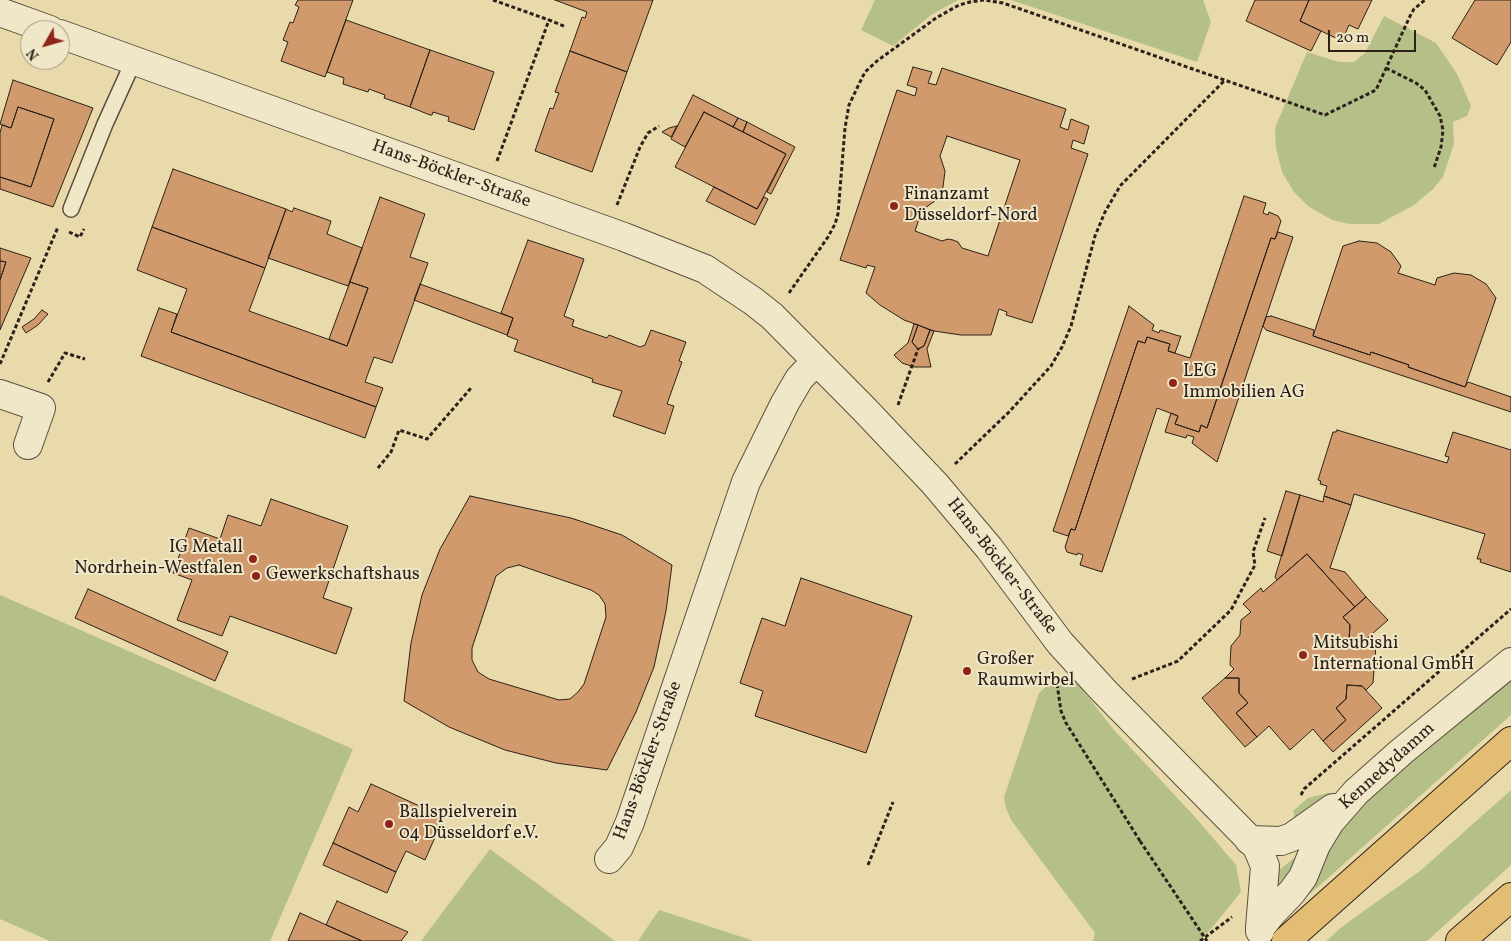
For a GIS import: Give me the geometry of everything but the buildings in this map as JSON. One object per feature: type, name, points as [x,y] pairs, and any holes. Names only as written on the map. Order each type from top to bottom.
[{"type":"highway","points":[[1286,941],[1511,741]]},
{"type":"highway","points":[[1460,941],[1511,897]]},
{"type":"street","points":[[0,12],[22,20]]},
{"type":"street","name":"Hans-Böckler-Straße","points":[[70,38],[606,230],[705,270],[753,301],[772,316],[879,424],[935,484],[989,548],[1060,643],[1103,690],[1257,847],[1265,866],[1259,935]]},
{"type":"street","name":"Hans-Böckler-Straße","points":[[609,858],[619,847],[630,822],[746,482],[785,403],[799,380],[816,361]]},
{"type":"street","points":[[0,394],[40,408],[28,445]]},
{"type":"street","name":"Kennedydamm","points":[[1259,935],[1304,877],[1316,845],[1330,822],[1356,792],[1401,752],[1511,662]]},
{"type":"street","points":[[1249,840],[1281,841],[1292,838],[1356,792]]},
{"type":"lane","points":[[71,209],[105,124],[134,60]]},
{"type":"path","points":[[493,0],[566,26]]},
{"type":"path","points":[[772,316],[800,279],[835,224],[838,214],[845,128],[850,105],[866,72],[877,61],[936,18],[959,6],[984,0],[1003,3],[1325,115],[1376,90],[1411,14],[1425,0]]},
{"type":"path","points":[[488,188],[549,20]]},
{"type":"path","points":[[1386,68],[1416,83],[1425,90],[1440,116],[1443,130],[1441,147],[1434,168]]},
{"type":"path","points":[[935,484],[1010,412],[1051,366],[1071,326],[1095,236],[1105,212],[1120,186],[1224,81]]},
{"type":"path","points":[[606,230],[640,147],[648,133],[660,126]]},
{"type":"path","points":[[879,424],[897,407],[918,349]]},
{"type":"path","points":[[35,406],[64,353],[84,358]]},
{"type":"path","points":[[378,468],[391,452],[398,430],[427,439],[471,388]]},
{"type":"path","points":[[1103,690],[1178,661],[1222,620],[1231,610],[1255,565],[1253,552],[1265,518]]},
{"type":"path","points":[[1374,664],[1388,664]]},
{"type":"path","points":[[1057,680],[1061,711],[1066,723],[1140,841],[1207,941]]},
{"type":"path","points":[[868,865],[893,802]]},
{"type":"green space","points":[[875,0],[958,0],[931,15],[893,46],[861,30]]},
{"type":"green space","points":[[1011,0],[1203,0],[1211,22],[1197,62]]},
{"type":"green space","points":[[1384,16],[1436,43],[1457,74],[1471,106],[1467,116],[1453,122],[1454,144],[1443,177],[1433,189],[1414,205],[1379,224],[1350,224],[1332,220],[1308,206],[1294,192],[1282,172],[1276,148],[1275,128],[1307,52],[1339,62],[1354,62],[1365,53]]},
{"type":"green space","points":[[0,595],[353,749],[270,941],[50,941],[0,919]]},
{"type":"green space","points":[[1511,670],[1511,715],[1310,894],[1286,907],[1270,877],[1297,856],[1300,838],[1293,811],[1308,798],[1328,793],[1362,795]]},
{"type":"green space","points":[[1071,675],[1114,730],[1196,818],[1236,865],[1241,892],[1199,941],[1093,941],[1095,933],[1011,820],[1004,797],[1039,693],[1054,680]]},
{"type":"green space","points":[[1511,790],[1511,865],[1427,941],[1326,941],[1343,926],[1420,871]]},
{"type":"green space","points":[[490,849],[615,941],[421,941]]},
{"type":"green space","points":[[659,910],[754,941],[638,941]]},
{"type":"place","name":"Finanzamt Düsseldorf-Nord","points":[[894,206]]},
{"type":"place","name":"LEG Immobilien AG","points":[[1173,383]]},
{"type":"place","name":"IG Metall Nordrhein-Westfalen","points":[[253,559]]},
{"type":"place","name":"Gewerkschaftshaus","points":[[256,576]]},
{"type":"place","name":"Mitsubishi International GmbH","points":[[1303,655]]},
{"type":"place","name":"Großer Raumwirbel","points":[[967,671]]},
{"type":"place","name":"Ballspielverein 04 Düsseldorf e.V.","points":[[389,824]]}]
